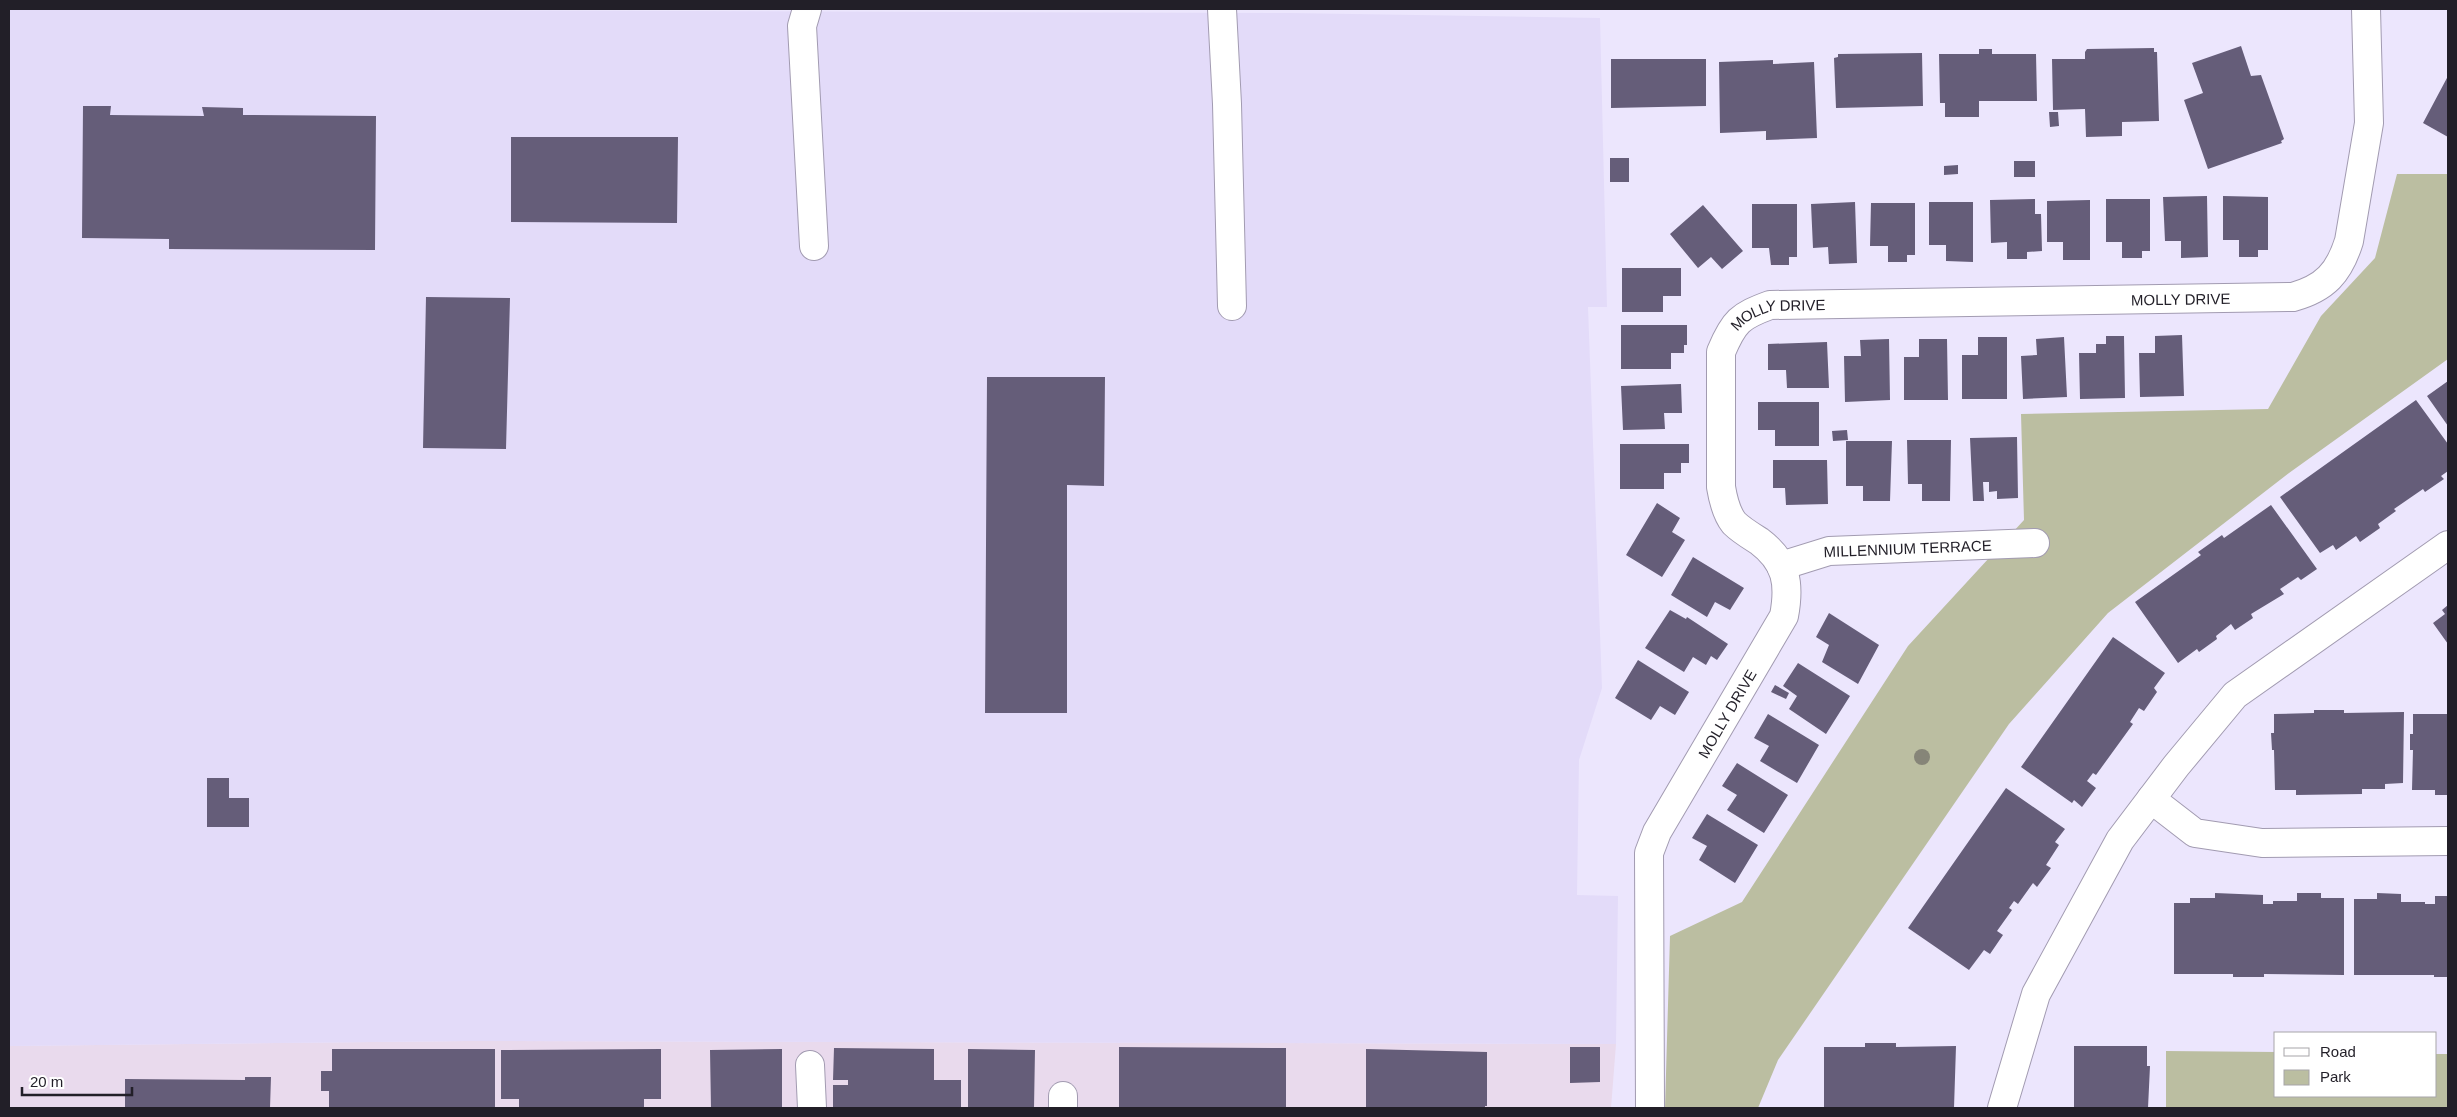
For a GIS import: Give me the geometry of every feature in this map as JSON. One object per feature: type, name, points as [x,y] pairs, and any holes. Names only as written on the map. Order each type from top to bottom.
[{"type":"street","points":[[807,9],[802,26],[814,246]]},
{"type":"street","points":[[1222,9],[1227,104],[1232,306]]},
{"type":"street","name":"MOLLY DRIVE","points":[[1650,1108],[1649,853],[1657,832],[1784,616],[1788,593],[1781,566],[1768,548],[1734,523],[1724,503],[1721,487],[1721,352],[1730,331],[1745,314],[1770,305],[2293,296],[2311,292],[2328,280],[2343,259],[2349,242],[2369,123],[2366,9]]},
{"type":"street","name":"MILLENNIUM TERRACE","points":[[1781,566],[1828,551],[2035,543]]},
{"type":"street","points":[[2002,1108],[2036,994],[2120,840],[2151,798],[2235,695],[2448,546]]},
{"type":"street","points":[[2151,798],[2195,833],[2262,843],[2448,840]]},
{"type":"street","points":[[810,1065],[812,1108]]},
{"type":"shaded area","points":[[9,9],[1290,13],[1600,18],[1607,307],[1588,307],[1602,688],[1579,760],[1577,895],[1618,896],[1616,1044],[468,1041],[9,1046]]},
{"type":"shaded area","points":[[468,1041],[1616,1044],[1611,1108],[9,1108],[9,1046]]},
{"type":"green space","points":[[2397,174],[2448,174],[2448,359],[2289,473],[2108,613],[2009,724],[1778,1060],[1758,1108],[1665,1108],[1670,936],[1742,902],[1908,646],[2024,520],[2021,414],[2268,409],[2321,316],[2375,258]]},
{"type":"green space","points":[[2166,1051],[2274,1052],[2274,1097],[2437,1097],[2437,1054],[2448,1054],[2448,1108],[2166,1108]]},
{"type":"building","points":[[2241,46],[2251,76],[2261,75],[2284,139],[2281,141],[2282,143],[2208,169],[2184,100],[2203,93],[2192,63]]},
{"type":"building","points":[[2154,48],[2154,52],[2157,52],[2159,121],[2122,122],[2122,136],[2086,137],[2085,109],[2053,110],[2052,59],[2085,59],[2087,49]]},
{"type":"building","points":[[1979,49],[1992,49],[1992,54],[2036,54],[2037,101],[1979,101],[1979,117],[1945,117],[1945,103],[1940,103],[1939,54],[1979,54]]},
{"type":"building","points":[[1922,53],[1923,106],[1836,108],[1834,58],[1838,57],[1838,54]]},
{"type":"building","points":[[1611,59],[1706,59],[1706,106],[1611,108]]},
{"type":"building","points":[[1773,60],[1773,64],[1814,62],[1817,138],[1766,140],[1766,131],[1720,133],[1719,62]]},
{"type":"building","points":[[2448,76],[2448,137],[2423,123]]},
{"type":"building","points":[[83,106],[111,106],[110,115],[204,116],[202,107],[243,108],[243,115],[376,116],[375,250],[169,249],[169,239],[82,238]]},
{"type":"building","points":[[2049,112],[2058,112],[2059,126],[2050,127]]},
{"type":"building","points":[[511,137],[678,137],[677,223],[511,222]]},
{"type":"building","points":[[1610,158],[1629,158],[1629,182],[1610,182]]},
{"type":"building","points":[[2014,161],[2035,161],[2035,177],[2014,177]]},
{"type":"building","points":[[1958,165],[1958,174],[1944,175],[1944,166]]},
{"type":"building","points":[[2207,196],[2208,257],[2181,258],[2181,241],[2165,241],[2163,197]]},
{"type":"building","points":[[2223,196],[2268,197],[2268,250],[2258,250],[2258,257],[2239,257],[2239,240],[2223,240]]},
{"type":"building","points":[[2035,199],[2035,214],[2041,214],[2042,251],[2027,252],[2027,259],[2007,259],[2007,242],[1991,243],[1990,200]]},
{"type":"building","points":[[2106,199],[2150,199],[2150,251],[2142,251],[2142,258],[2122,258],[2122,242],[2106,242]]},
{"type":"building","points":[[2090,200],[2090,260],[2063,260],[2063,242],[2047,242],[2047,201]]},
{"type":"building","points":[[1855,202],[1857,263],[1829,264],[1828,247],[1813,248],[1811,204]]},
{"type":"building","points":[[1929,202],[1973,202],[1973,262],[1946,261],[1946,245],[1929,245]]},
{"type":"building","points":[[1871,203],[1915,203],[1915,255],[1907,255],[1907,262],[1888,262],[1888,246],[1870,246]]},
{"type":"building","points":[[1752,204],[1797,204],[1797,257],[1789,257],[1789,265],[1771,265],[1769,248],[1752,248]]},
{"type":"building","points":[[1703,205],[1743,251],[1722,269],[1711,257],[1698,268],[1670,234]]},
{"type":"building","points":[[1622,268],[1681,268],[1681,296],[1663,296],[1663,312],[1622,312]]},
{"type":"building","points":[[426,297],[510,298],[506,449],[423,448]]},
{"type":"building","points":[[1621,325],[1687,325],[1687,345],[1684,345],[1684,353],[1671,353],[1671,369],[1621,369]]},
{"type":"building","points":[[2182,335],[2184,396],[2140,397],[2139,353],[2155,353],[2155,336]]},
{"type":"building","points":[[2106,336],[2124,336],[2125,398],[2080,399],[2079,353],[2096,353],[2096,344],[2106,344]]},
{"type":"building","points":[[1978,337],[2007,337],[2007,399],[1962,399],[1962,355],[1978,355]]},
{"type":"building","points":[[2064,337],[2067,397],[2023,399],[2021,356],[2037,355],[2036,339]]},
{"type":"building","points":[[1889,339],[1890,400],[1845,402],[1844,356],[1861,356],[1860,340]]},
{"type":"building","points":[[1919,339],[1947,339],[1948,400],[1904,400],[1904,357],[1919,357]]},
{"type":"building","points":[[1827,342],[1829,388],[1787,388],[1786,370],[1768,370],[1768,344]]},
{"type":"building","points":[[987,377],[1105,377],[1104,486],[1067,485],[1067,713],[985,713]]},
{"type":"building","points":[[2448,381],[2448,426],[2427,396]]},
{"type":"building","points":[[1681,384],[1682,413],[1664,413],[1665,429],[1623,430],[1621,386]]},
{"type":"building","points":[[2416,400],[2448,444],[2448,471],[2441,476],[2444,479],[2425,492],[2423,489],[2394,509],[2396,511],[2378,524],[2380,528],[2360,542],[2356,536],[2336,550],[2333,545],[2320,553],[2280,497]]},
{"type":"building","points":[[1758,402],[1819,402],[1819,446],[1775,446],[1775,430],[1758,430]]},
{"type":"building","points":[[1847,430],[1848,440],[1833,441],[1832,431]]},
{"type":"building","points":[[2017,437],[2018,498],[1997,499],[1997,491],[1989,492],[1989,482],[1983,482],[1984,501],[1973,501],[1970,438]]},
{"type":"building","points":[[1907,440],[1951,440],[1950,501],[1922,501],[1922,484],[1908,484]]},
{"type":"building","points":[[1846,441],[1892,441],[1890,501],[1863,501],[1863,486],[1846,486]]},
{"type":"building","points":[[1620,444],[1689,444],[1689,463],[1681,463],[1681,473],[1664,473],[1664,489],[1620,489]]},
{"type":"building","points":[[1773,460],[1827,460],[1828,504],[1786,505],[1785,488],[1773,488]]},
{"type":"building","points":[[1657,503],[1680,518],[1672,532],[1685,540],[1662,577],[1626,555]]},
{"type":"building","points":[[2271,505],[2317,569],[2301,580],[2298,577],[2280,589],[2284,594],[2251,614],[2253,618],[2235,630],[2231,624],[2216,636],[2217,639],[2199,652],[2197,649],[2178,663],[2135,602],[2201,555],[2198,552],[2222,535],[2224,538]]},
{"type":"building","points":[[1693,557],[1744,588],[1730,610],[1715,602],[1707,617],[1671,595]]},
{"type":"building","points":[[2448,605],[2448,644],[2433,623],[2445,614],[2442,610]]},
{"type":"building","points":[[1670,610],[1686,619],[1687,617],[1728,644],[1717,660],[1711,656],[1706,665],[1693,657],[1684,672],[1645,648]]},
{"type":"building","points":[[1829,613],[1879,645],[1858,684],[1822,662],[1829,645],[1816,637]]},
{"type":"building","points":[[2113,637],[2165,673],[2154,688],[2157,692],[2144,711],[2139,708],[2130,722],[2133,724],[2096,775],[2093,773],[2087,781],[2096,788],[2082,807],[2074,800],[2072,803],[2021,767]]},
{"type":"building","points":[[1638,660],[1689,692],[1675,715],[1660,706],[1651,720],[1615,698]]},
{"type":"building","points":[[1798,663],[1850,696],[1826,734],[1789,709],[1797,696],[1783,686]]},
{"type":"building","points":[[1775,685],[1789,693],[1786,699],[1771,692]]},
{"type":"building","points":[[2314,710],[2344,710],[2344,713],[2404,712],[2403,783],[2385,784],[2385,789],[2362,789],[2362,794],[2296,795],[2296,790],[2275,790],[2274,750],[2272,750],[2271,733],[2274,733],[2274,714],[2314,713]]},
{"type":"building","points":[[1768,714],[1819,745],[1797,783],[1760,761],[1769,746],[1754,738]]},
{"type":"building","points":[[2413,714],[2448,714],[2448,795],[2435,795],[2435,790],[2412,790],[2413,750],[2410,750],[2410,734],[2413,734]]},
{"type":"building","points":[[1737,763],[1788,795],[1764,833],[1727,810],[1737,795],[1722,786]]},
{"type":"building","points":[[207,778],[229,778],[229,798],[249,798],[249,827],[207,827]]},
{"type":"building","points":[[2006,788],[2065,829],[2055,842],[2059,845],[2046,865],[2051,868],[2037,887],[2033,883],[2018,904],[2014,901],[2009,908],[2012,910],[1997,931],[2003,935],[1990,954],[1984,950],[1969,970],[1908,928]]},
{"type":"building","points":[[1707,814],[1758,845],[1735,883],[1699,860],[1707,846],[1692,838]]},
{"type":"building","points":[[2215,893],[2263,895],[2263,904],[2273,904],[2273,901],[2297,901],[2297,893],[2321,893],[2321,898],[2344,898],[2344,975],[2264,974],[2264,977],[2233,977],[2233,974],[2174,974],[2174,903],[2190,903],[2190,898],[2215,898]]},
{"type":"building","points":[[2377,893],[2401,894],[2401,902],[2425,902],[2425,904],[2435,904],[2435,896],[2448,896],[2448,977],[2434,977],[2434,975],[2354,975],[2354,899],[2377,899]]},
{"type":"building","points":[[1865,1043],[1896,1043],[1896,1047],[1956,1046],[1954,1108],[1824,1108],[1824,1047],[1865,1047]]},
{"type":"building","points":[[2074,1046],[2147,1046],[2147,1066],[2150,1066],[2148,1108],[2074,1108]]},
{"type":"building","points":[[1119,1047],[1286,1048],[1286,1108],[1119,1108]]},
{"type":"building","points":[[1570,1047],[1600,1047],[1600,1082],[1570,1083]]},
{"type":"building","points":[[834,1048],[934,1049],[934,1080],[961,1080],[961,1108],[833,1108],[833,1085],[848,1085],[848,1080],[833,1080]]},
{"type":"building","points":[[332,1049],[495,1049],[495,1108],[329,1108],[329,1091],[321,1091],[321,1071],[332,1071]]},
{"type":"building","points":[[661,1049],[661,1099],[644,1099],[644,1108],[519,1108],[519,1099],[501,1099],[501,1050]]},
{"type":"building","points":[[782,1049],[782,1108],[711,1108],[710,1050]]},
{"type":"building","points":[[968,1049],[1035,1050],[1034,1108],[968,1108]]},
{"type":"building","points":[[1366,1049],[1487,1052],[1487,1106],[1485,1108],[1366,1108]]},
{"type":"building","points":[[245,1077],[271,1077],[270,1108],[125,1108],[125,1079],[245,1080]]}]
